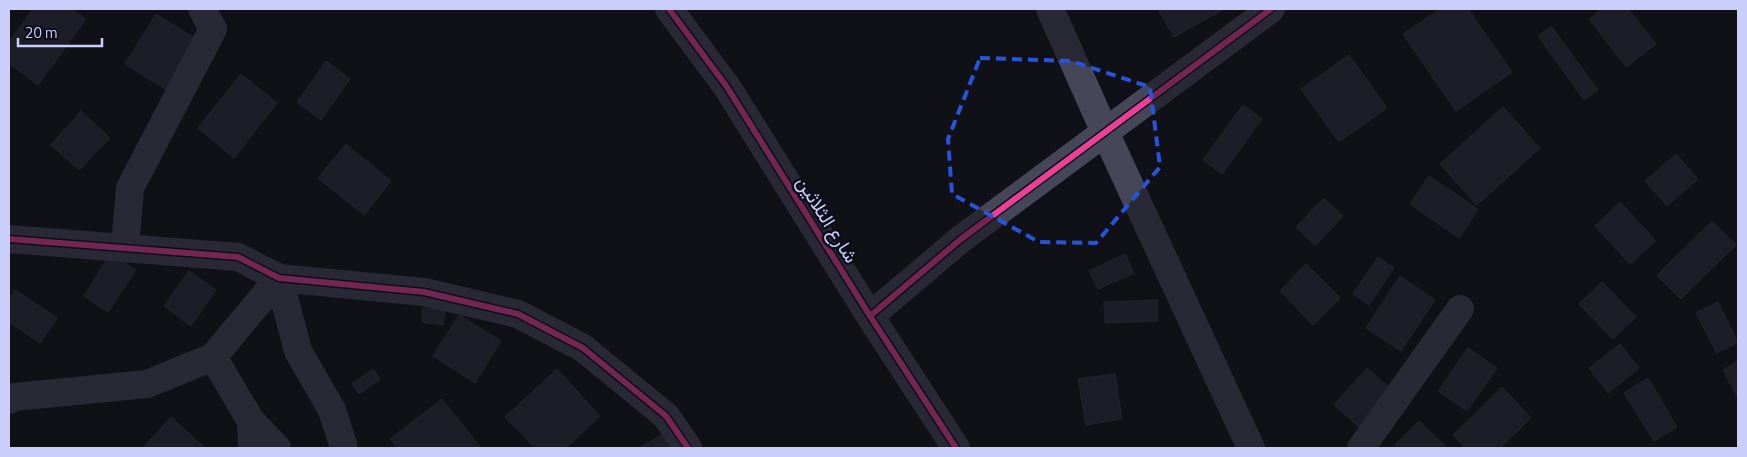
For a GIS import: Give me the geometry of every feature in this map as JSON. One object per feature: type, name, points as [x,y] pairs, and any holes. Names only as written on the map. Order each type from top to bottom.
[{"type":"street","points":[[126,248],[130,188],[212,29],[202,9]]},
{"type":"street","name":"شارع الثلاثين","points":[[669,9],[727,87],[870,316],[956,448]]},
{"type":"street","points":[[1050,9],[1104,132],[1251,448]]},
{"type":"street","points":[[870,316],[961,239],[1271,9]]},
{"type":"street","points":[[9,239],[238,257],[279,278],[424,292],[518,314],[583,348],[666,416],[688,448]]},
{"type":"street","points":[[9,400],[14,397],[147,384],[213,357],[279,278]]},
{"type":"street","points":[[279,278],[298,351],[332,410],[343,448]]},
{"type":"street","points":[[1361,448],[1460,308]]},
{"type":"street","points":[[213,357],[251,421],[277,448]]},
{"type":"street","points":[[251,421],[252,448]]},
{"type":"highlighted area","points":[[980,58],[1071,61],[1150,87],[1160,167],[1096,243],[1039,242],[952,194],[948,139]]},
{"type":"building","points":[[33,9],[72,9],[86,19],[38,85],[9,63],[9,42]]},
{"type":"building","points":[[1158,9],[1224,9],[1174,37]]},
{"type":"building","points":[[1440,9],[1468,9],[1512,72],[1456,111],[1403,34]]},
{"type":"building","points":[[1602,9],[1628,9],[1656,44],[1626,67],[1589,19]]},
{"type":"building","points":[[156,14],[204,44],[173,94],[125,64]]},
{"type":"building","points":[[1551,26],[1598,90],[1584,100],[1538,36]]},
{"type":"building","points":[[1349,55],[1387,108],[1339,142],[1301,89]]},
{"type":"building","points":[[326,61],[350,79],[321,120],[297,102]]},
{"type":"building","points":[[241,74],[277,103],[234,158],[198,128]]},
{"type":"building","points":[[1243,105],[1262,119],[1222,174],[1203,160]]},
{"type":"building","points":[[1503,107],[1540,148],[1477,205],[1440,164]]},
{"type":"building","points":[[81,111],[110,138],[79,170],[51,145]]},
{"type":"building","points":[[346,144],[391,181],[364,215],[318,178]]},
{"type":"building","points":[[1676,154],[1698,179],[1667,206],[1645,181]]},
{"type":"building","points":[[1429,176],[1478,209],[1459,238],[1410,204]]},
{"type":"building","points":[[1324,198],[1343,216],[1315,246],[1296,227]]},
{"type":"building","points":[[1620,202],[1656,241],[1630,264],[1595,226]]},
{"type":"building","points":[[1712,221],[1736,245],[1681,299],[1657,275]]},
{"type":"building","points":[[110,254],[136,270],[108,312],[84,296]]},
{"type":"building","points":[[1125,254],[1134,273],[1098,289],[1089,271]]},
{"type":"building","points":[[1378,257],[1394,268],[1369,305],[1353,294]]},
{"type":"building","points":[[1306,264],[1340,298],[1313,325],[1280,291]]},
{"type":"building","points":[[189,271],[216,290],[191,326],[164,306]]},
{"type":"building","points":[[1400,276],[1435,300],[1401,351],[1366,328]]},
{"type":"building","points":[[1602,282],[1636,317],[1613,339],[1579,304]]},
{"type":"building","points":[[15,290],[57,318],[40,343],[9,322],[9,300]]},
{"type":"building","points":[[1157,300],[1158,321],[1105,323],[1104,302]]},
{"type":"building","points":[[1718,302],[1738,342],[1717,353],[1696,313]]},
{"type":"building","points":[[423,308],[445,310],[443,325],[422,322]]},
{"type":"building","points":[[459,315],[501,341],[475,383],[433,356]]},
{"type":"building","points":[[1620,344],[1639,368],[1608,393],[1589,368]]},
{"type":"building","points":[[1468,348],[1497,368],[1467,411],[1438,391]]},
{"type":"building","points":[[1738,361],[1738,398],[1723,370]]},
{"type":"building","points":[[1367,368],[1391,389],[1359,427],[1334,405]]},
{"type":"building","points":[[373,369],[380,379],[359,394],[352,384]]},
{"type":"building","points":[[557,369],[600,416],[566,448],[535,448],[505,417]]},
{"type":"building","points":[[1115,374],[1122,419],[1086,425],[1078,379]]},
{"type":"building","points":[[1648,378],[1677,427],[1654,441],[1624,393]]},
{"type":"building","points":[[1502,387],[1531,418],[1500,448],[1465,448],[1453,435]]},
{"type":"building","points":[[442,399],[481,448],[397,448],[390,439]]},
{"type":"building","points":[[171,417],[205,448],[143,448]]},
{"type":"building","points":[[1419,421],[1447,448],[1399,448],[1395,445]]},
{"type":"building","points":[[666,432],[676,448],[639,448]]},
{"type":"cycle path","points":[[669,9],[727,87],[870,316],[956,448]]},
{"type":"cycle path","points":[[870,316],[961,239],[1271,9]]},
{"type":"cycle path","points":[[9,239],[238,257],[279,278],[424,292],[518,314],[583,348],[666,416],[688,448]]}]
